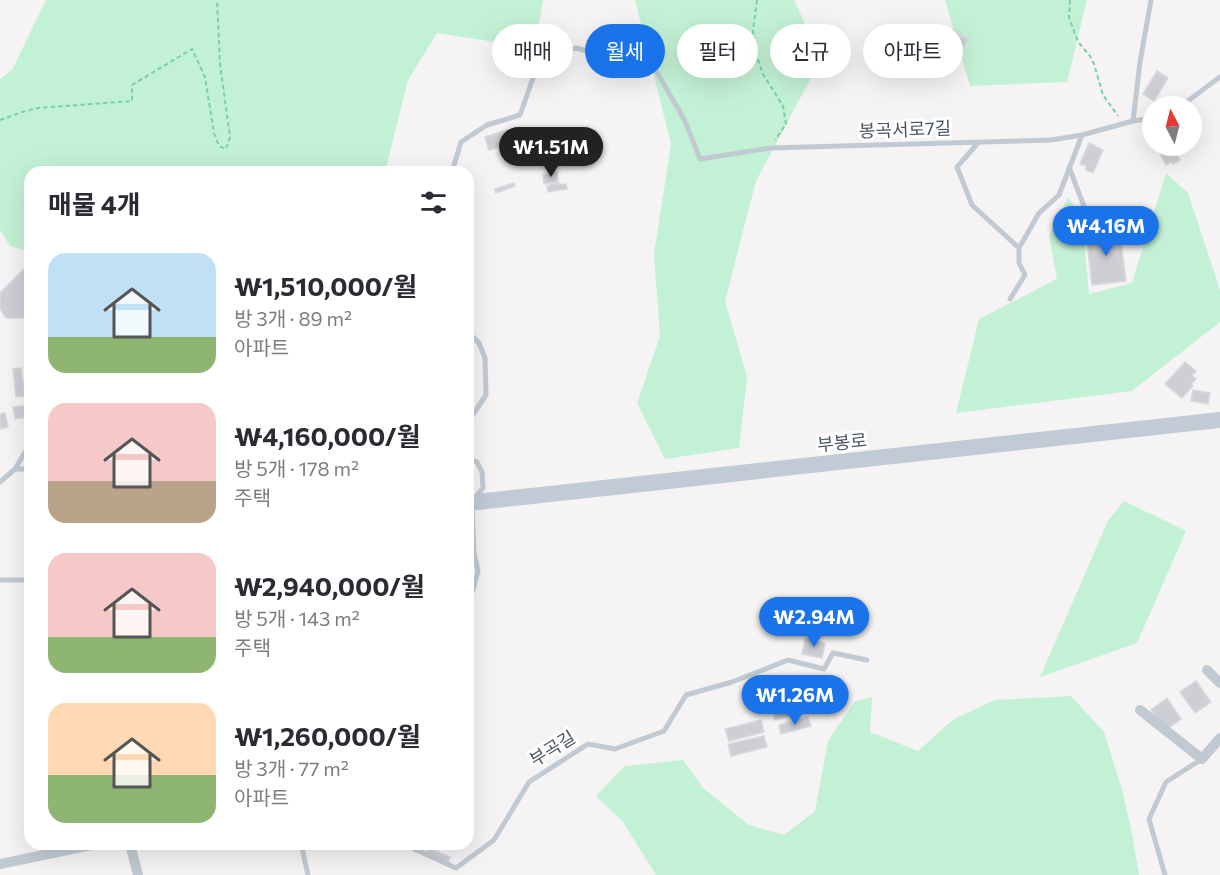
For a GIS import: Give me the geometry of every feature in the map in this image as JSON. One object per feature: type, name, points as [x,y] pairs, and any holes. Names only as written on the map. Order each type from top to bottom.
[{"type":"street","name":"부봉로","points":[[474,503],[1220,420]]},
{"type":"street","points":[[1207,670],[1220,683]]},
{"type":"street","points":[[1140,710],[1202,759],[1220,738]]},
{"type":"street","points":[[0,864],[67,850]]},
{"type":"street","points":[[132,850],[138,875]]},
{"type":"lane","points":[[1133,121],[1151,0]]},
{"type":"lane","name":"봉곡서로7길","points":[[454,166],[461,142],[487,125],[520,115],[533,78],[552,56],[576,48],[655,69],[684,119],[700,159],[771,148],[1051,140],[1082,135],[1142,120]]},
{"type":"lane","points":[[1194,96],[1220,77]]},
{"type":"lane","points":[[1010,299],[1024,275],[1019,263],[1019,248],[1039,213],[1059,195],[1082,135]]},
{"type":"lane","points":[[978,143],[957,167],[972,205],[1019,248]]},
{"type":"lane","points":[[1069,167],[1085,209],[1119,218]]},
{"type":"lane","points":[[474,338],[479,343],[485,357],[486,386],[486,395],[474,413]]},
{"type":"lane","points":[[0,482],[15,469],[24,454]]},
{"type":"lane","points":[[474,461],[477,462],[482,472],[483,488],[474,498]]},
{"type":"lane","points":[[15,469],[24,469]]},
{"type":"lane","points":[[474,554],[478,571],[474,586]]},
{"type":"lane","points":[[0,580],[24,580]]},
{"type":"lane","name":"부곡길","points":[[415,850],[456,868],[494,840],[529,782],[588,744],[615,749],[664,731],[686,695],[732,682],[788,660],[824,669],[833,652],[867,660]]},
{"type":"lane","points":[[1165,875],[1149,819],[1166,782],[1202,759]]},
{"type":"lane","points":[[302,850],[308,875]]},
{"type":"path","points":[[0,120],[38,108],[132,101],[132,85],[192,50],[205,77],[214,133],[219,146],[226,149],[230,137],[220,64],[217,0]]},
{"type":"path","points":[[757,0],[753,31],[755,52],[763,74],[783,106],[786,124],[771,148]]},
{"type":"path","points":[[1070,0],[1069,17],[1075,34],[1090,56],[1103,95],[1123,124]]},
{"type":"green space","points":[[46,0],[543,0],[539,23],[492,24],[492,42],[437,33],[408,80],[386,166],[24,166],[24,250],[10,246],[0,230],[0,79],[12,70]]},
{"type":"green space","points":[[635,0],[794,0],[805,24],[770,24],[770,78],[811,78],[756,181],[725,301],[747,377],[739,448],[665,459],[637,403],[660,336],[654,254],[671,144],[654,78],[665,78],[665,24],[641,24]]},
{"type":"green space","points":[[945,0],[1087,0],[1067,82],[970,86],[963,62],[963,24],[952,24]]},
{"type":"green space","points":[[1166,173],[1188,193],[1220,290],[1220,322],[1132,391],[956,413],[979,319],[1057,279],[1049,236],[1068,197],[1082,218],[1089,294],[1132,283]]},
{"type":"green space","points":[[1124,501],[1186,531],[1137,643],[1040,677],[1108,521]]},
{"type":"green space","points":[[1071,696],[1104,732],[1122,790],[1139,875],[656,875],[623,822],[596,796],[625,766],[683,760],[703,788],[749,825],[784,835],[815,811],[828,741],[854,702],[872,697],[870,732],[918,751],[954,719],[995,700]]},
{"type":"building","points":[[963,37],[968,39],[963,49]]},
{"type":"building","points":[[1157,71],[1168,78],[1157,96],[1143,94]]},
{"type":"building","points":[[507,130],[511,144],[489,150],[485,137]]},
{"type":"building","points":[[1089,143],[1103,150],[1093,173],[1080,164]]},
{"type":"building","points":[[1161,156],[1178,156],[1180,160],[1173,164],[1172,162],[1166,165]]},
{"type":"building","points":[[557,172],[558,182],[544,184],[543,175]]},
{"type":"building","points":[[514,183],[515,186],[496,193],[495,189]]},
{"type":"building","points":[[559,183],[559,185],[566,184],[567,189],[548,192],[547,186]]},
{"type":"building","points":[[1119,228],[1126,281],[1092,285],[1086,233]]},
{"type":"building","points":[[24,269],[24,318],[6,318],[0,309],[0,293]]},
{"type":"building","points":[[1185,362],[1196,371],[1192,376],[1196,379],[1182,398],[1165,384]]},
{"type":"building","points":[[21,368],[24,396],[16,397],[13,369]]},
{"type":"building","points":[[1193,390],[1210,393],[1208,404],[1191,401]]},
{"type":"building","points":[[24,406],[24,418],[15,419],[13,407]]},
{"type":"building","points":[[5,413],[8,427],[0,429],[0,414]]},
{"type":"building","points":[[805,639],[825,643],[822,658],[802,654]]},
{"type":"building","points":[[1196,681],[1211,702],[1195,713],[1180,692]]},
{"type":"building","points":[[1167,698],[1181,719],[1166,730],[1151,710]]},
{"type":"building","points":[[803,703],[805,712],[775,720],[773,712]]},
{"type":"building","points":[[808,717],[811,726],[781,734],[779,725]]},
{"type":"building","points":[[761,720],[764,732],[729,741],[725,729]]},
{"type":"building","points":[[764,736],[767,747],[731,756],[728,744]]},
{"type":"building","points":[[427,850],[433,850],[450,857],[448,863],[426,854]]}]
